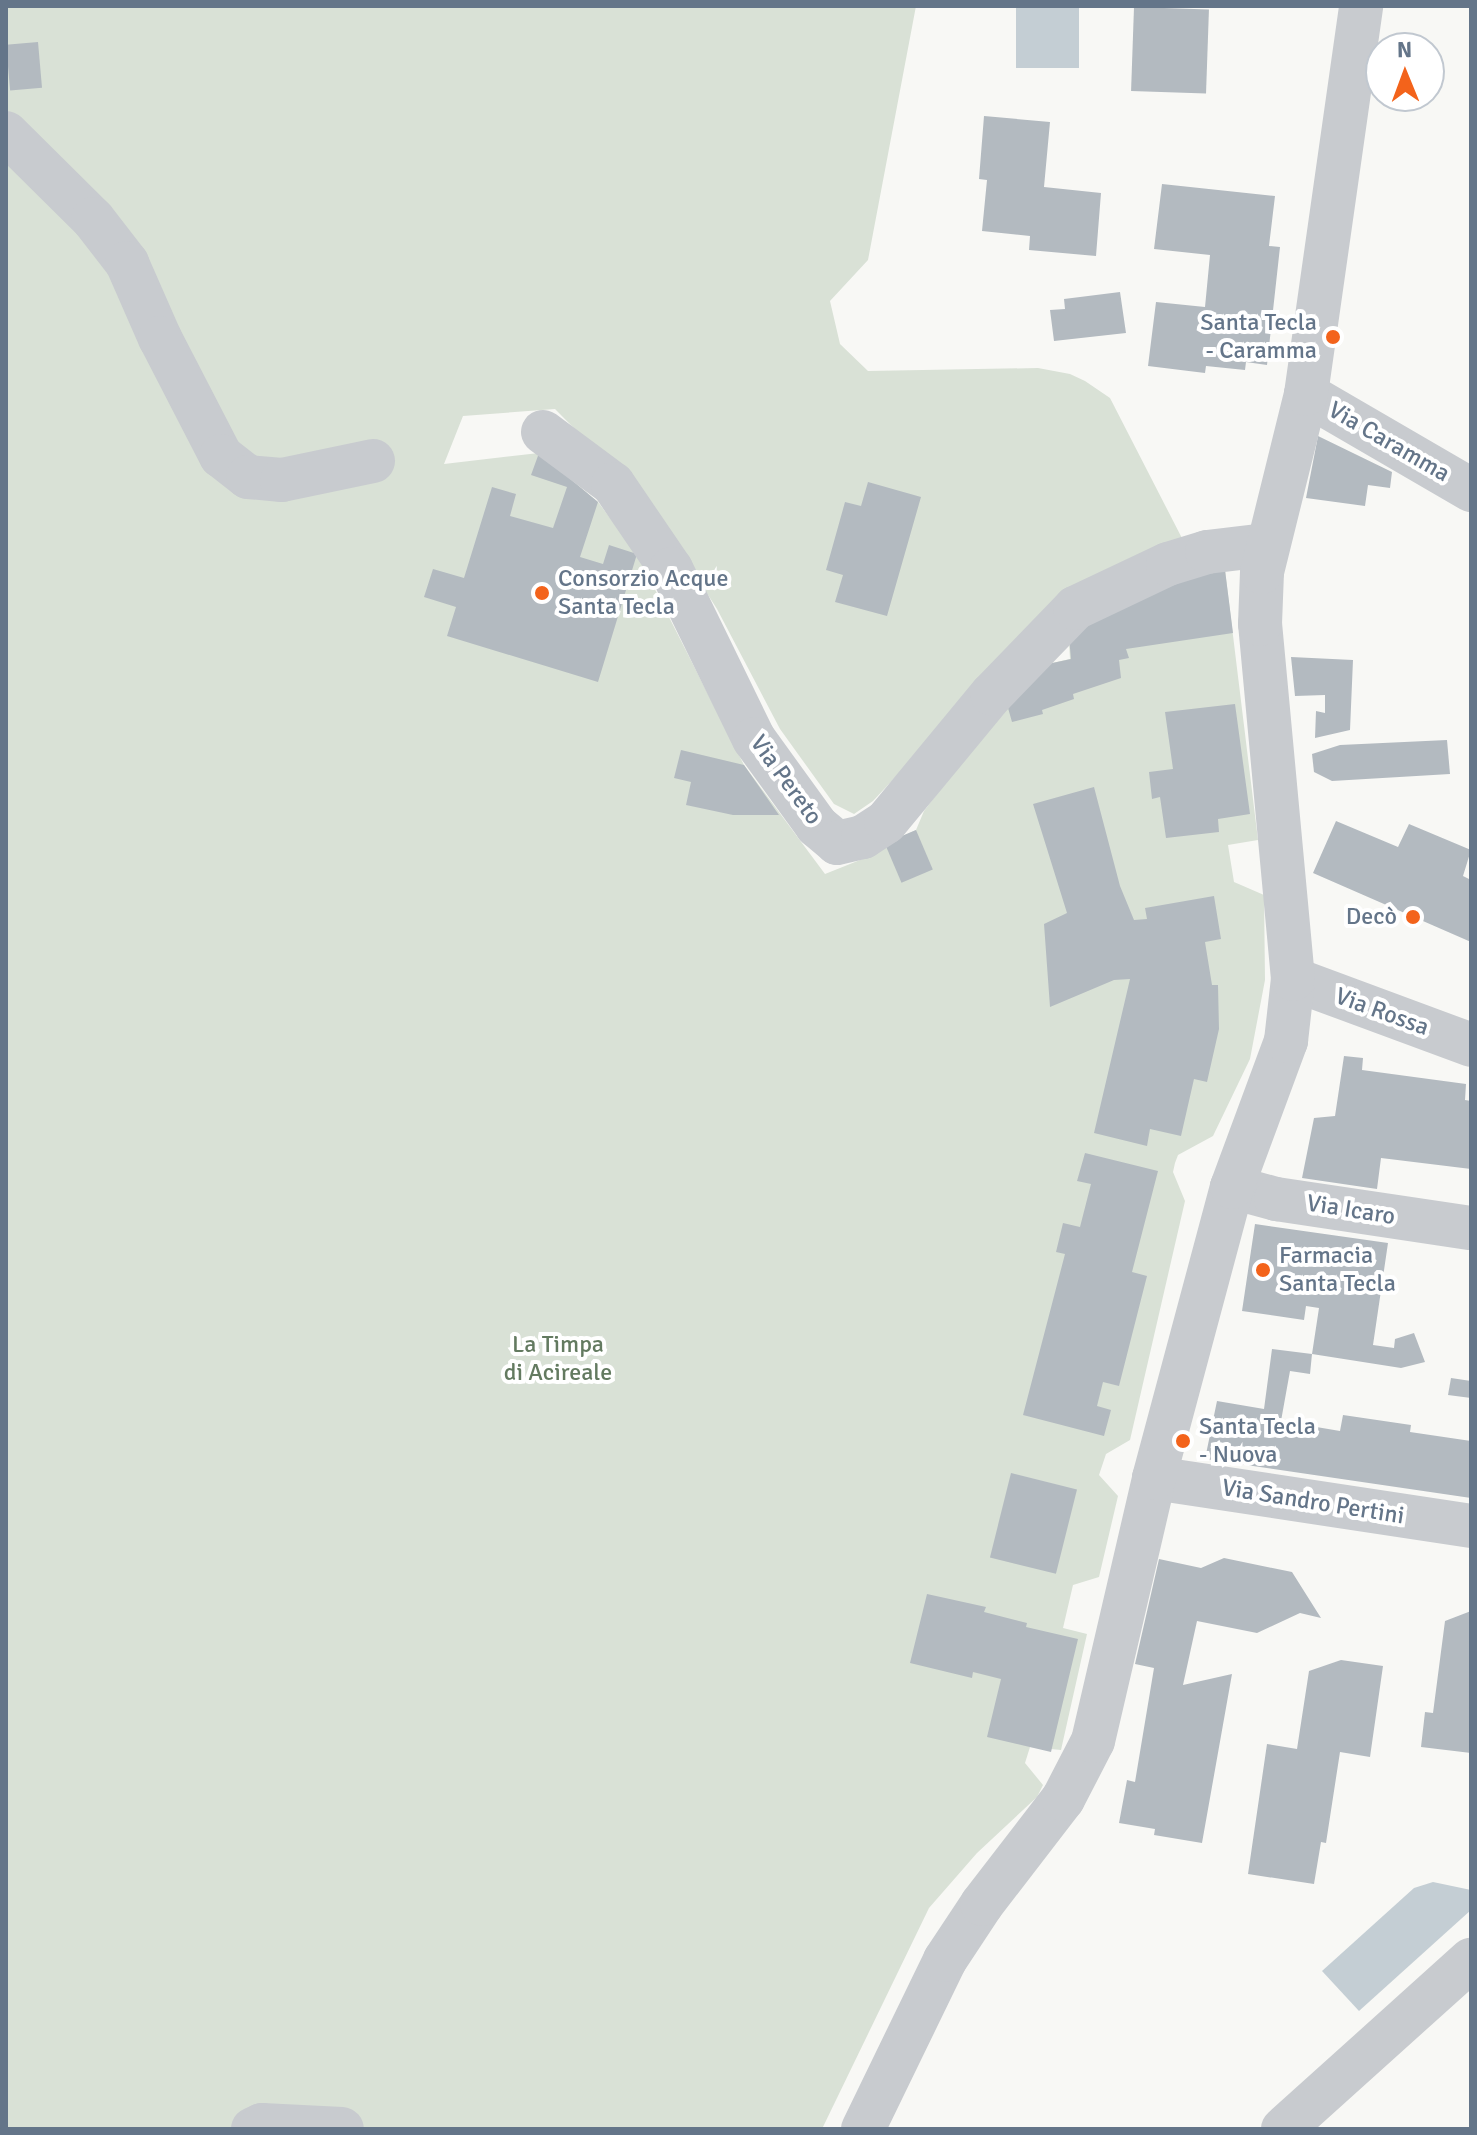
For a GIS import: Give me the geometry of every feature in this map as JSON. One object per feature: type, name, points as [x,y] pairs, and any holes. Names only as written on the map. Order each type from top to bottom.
[{"type":"street","points":[[863,2129],[945,1960],[982,1904],[1063,1799],[1093,1741],[1154,1478],[1232,1187],[1286,1041],[1293,979],[1260,624],[1266,545],[1306,394],[1361,6]]},
{"type":"street","points":[[6,133],[93,219],[127,263],[160,338],[221,456],[248,477],[282,480],[373,461]]},
{"type":"street","name":"Via Caramma","points":[[1306,394],[1471,490]]},
{"type":"street","name":"Via Pereto","points":[[543,432],[613,484],[671,569],[754,739],[817,826],[837,843],[863,837],[886,822],[992,694],[1075,608],[1168,564],[1207,552],[1266,545]]},
{"type":"street","name":"Via Rossa","points":[[1293,979],[1471,1045]]},
{"type":"street","name":"Via Icaro","points":[[1232,1187],[1276,1199],[1471,1228]]},
{"type":"street","name":"Via Sandro Pertini","points":[[1154,1478],[1471,1526]]},
{"type":"street","points":[[1283,2129],[1471,1960]]},
{"type":"street","points":[[253,2129],[262,2125],[342,2129]]},
{"type":"green space","name":"La Timpa di Acireale","points":[[6,6],[916,6],[868,260],[830,301],[840,344],[868,371],[1038,368],[1070,374],[1085,381],[1110,398],[1186,546],[986,680],[873,801],[854,814],[834,804],[780,729],[717,609],[652,507],[555,409],[463,416],[444,464],[539,453],[598,502],[637,554],[744,765],[825,874],[870,856],[885,844],[916,830],[924,811],[1034,667],[1070,659],[1068,626],[1225,570],[1258,840],[1228,845],[1234,882],[1264,895],[1265,980],[1250,1059],[1213,1136],[1178,1155],[1175,1163],[1173,1172],[1185,1201],[1130,1440],[1106,1454],[1099,1475],[1118,1496],[1099,1577],[1073,1585],[1063,1628],[1087,1634],[1061,1750],[1030,1747],[1025,1763],[1043,1785],[1037,1797],[977,1853],[929,1908],[822,2129],[6,2129]]},
{"type":"shaded area","points":[[1016,6],[1079,6],[1079,68],[1016,68]]},
{"type":"shaded area","points":[[1433,1882],[1471,1890],[1471,1910],[1359,2011],[1322,1971],[1414,1888]]},
{"type":"building","points":[[1134,7],[1209,10],[1206,94],[1131,91]]},
{"type":"building","points":[[38,42],[42,88],[10,91],[6,45]]},
{"type":"building","points":[[984,116],[1050,122],[1044,187],[1101,193],[1096,256],[1029,250],[1030,236],[982,231],[987,180],[979,179]]},
{"type":"building","points":[[1162,184],[1275,196],[1269,246],[1280,247],[1267,365],[1246,362],[1245,370],[1206,366],[1205,373],[1148,366],[1156,302],[1205,307],[1210,255],[1154,249]]},
{"type":"building","points":[[1120,292],[1126,333],[1054,341],[1050,310],[1065,309],[1064,299]]},
{"type":"building","points":[[1318,436],[1392,472],[1390,488],[1368,485],[1365,506],[1306,498]]},
{"type":"building","name":"Consorzio Acque Santa Tecla","points":[[539,453],[598,502],[580,557],[603,564],[609,545],[637,554],[598,682],[447,636],[456,607],[424,597],[433,569],[464,578],[492,487],[516,494],[510,516],[553,528],[567,487],[531,475]]},
{"type":"building","points":[[868,482],[921,497],[887,616],[835,602],[843,575],[826,570],[845,502],[861,506]]},
{"type":"building","points":[[1225,570],[1233,633],[1126,649],[1129,658],[1119,660],[1121,678],[1073,694],[1074,699],[1042,710],[1043,714],[1012,722],[1004,694],[1034,667],[1071,659],[1068,626],[1162,581]]},
{"type":"building","points":[[1291,657],[1353,660],[1350,730],[1315,738],[1316,711],[1325,713],[1325,695],[1295,696]]},
{"type":"building","points":[[1235,704],[1250,814],[1218,819],[1219,832],[1166,838],[1160,797],[1152,799],[1149,772],[1173,769],[1165,712]]},
{"type":"building","points":[[1447,740],[1450,774],[1332,781],[1314,772],[1312,754],[1340,745]]},
{"type":"building","points":[[681,750],[744,765],[779,815],[733,815],[686,805],[691,782],[674,778]]},
{"type":"building","points":[[1094,787],[1120,886],[1134,920],[1147,919],[1145,908],[1214,896],[1221,939],[1205,942],[1212,985],[1218,985],[1219,1029],[1207,1082],[1194,1079],[1181,1136],[1150,1129],[1147,1146],[1094,1133],[1130,979],[1114,980],[1050,1007],[1044,924],[1067,913],[1033,804]]},
{"type":"building","points":[[1336,821],[1398,847],[1409,824],[1471,850],[1463,876],[1471,880],[1471,942],[1313,873]]},
{"type":"building","points":[[916,830],[933,870],[902,883],[885,843]]},
{"type":"building","points":[[1344,1056],[1363,1058],[1362,1070],[1466,1084],[1465,1100],[1471,1101],[1471,1169],[1381,1158],[1377,1189],[1302,1178],[1314,1118],[1335,1116]]},
{"type":"building","points":[[1085,1153],[1158,1171],[1132,1272],[1147,1276],[1119,1386],[1103,1382],[1097,1406],[1111,1410],[1104,1436],[1023,1415],[1065,1254],[1056,1252],[1063,1223],[1080,1227],[1091,1184],[1077,1181]]},
{"type":"building","points":[[1255,1224],[1388,1243],[1373,1345],[1394,1348],[1395,1339],[1414,1333],[1425,1362],[1401,1368],[1312,1354],[1319,1308],[1306,1306],[1304,1320],[1242,1311]]},
{"type":"building","points":[[1272,1349],[1312,1354],[1310,1374],[1290,1371],[1281,1421],[1340,1431],[1343,1415],[1411,1425],[1410,1432],[1471,1441],[1471,1498],[1205,1459],[1217,1401],[1264,1409]]},
{"type":"building","points":[[1451,1378],[1471,1381],[1471,1398],[1448,1395]]},
{"type":"building","points":[[1011,1473],[1077,1489],[1056,1574],[990,1557]]},
{"type":"building","points":[[1224,1558],[1292,1572],[1321,1618],[1300,1613],[1257,1633],[1197,1621],[1183,1685],[1232,1674],[1202,1843],[1154,1835],[1155,1829],[1119,1823],[1127,1780],[1135,1782],[1154,1668],[1135,1664],[1159,1559],[1201,1568]]},
{"type":"building","points":[[927,1594],[986,1607],[984,1612],[1027,1623],[1026,1627],[1078,1639],[1051,1752],[987,1737],[1001,1679],[973,1672],[972,1678],[910,1663]]},
{"type":"building","points":[[1471,1611],[1471,1753],[1421,1747],[1425,1712],[1433,1713],[1445,1621]]},
{"type":"building","points":[[1341,1660],[1383,1666],[1370,1757],[1340,1752],[1326,1843],[1321,1842],[1314,1884],[1248,1874],[1267,1744],[1297,1749],[1309,1671]]},
{"type":"place","name":"Santa Tecla - Caramma","points":[[1333,337]]},
{"type":"place","name":"Consorzio Acque Santa Tecla","points":[[542,593]]},
{"type":"place","name":"Decò","points":[[1413,917]]},
{"type":"place","name":"Farmacia Santa Tecla","points":[[1263,1270]]},
{"type":"place","name":"Santa Tecla - Nuova","points":[[1183,1441]]}]
